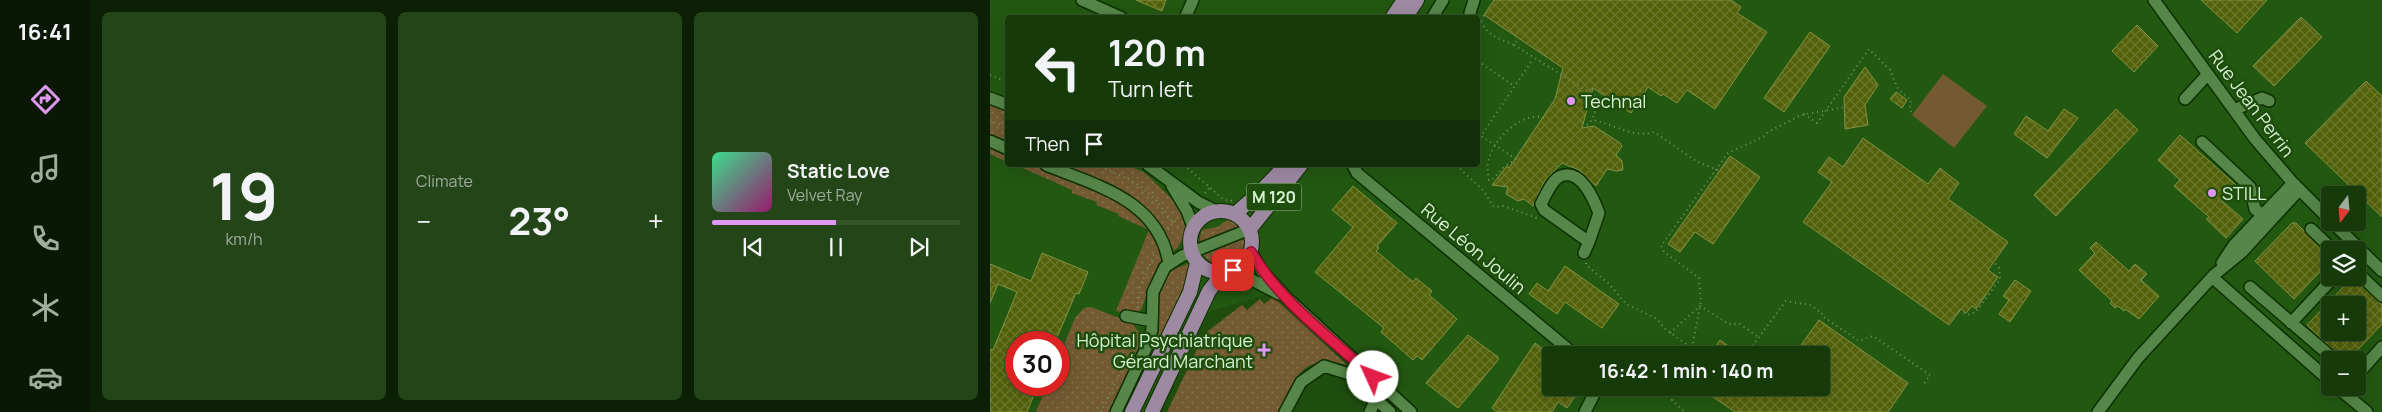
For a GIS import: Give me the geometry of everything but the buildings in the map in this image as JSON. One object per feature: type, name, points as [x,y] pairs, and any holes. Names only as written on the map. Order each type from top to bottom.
[{"type":"main road","points":[[1394,15],[1404,0]]},
{"type":"main road","points":[[1407,15],[1417,0]]},
{"type":"main road","name":"M 120","points":[[1235,214],[1284,167]]},
{"type":"main road","name":"M 120","points":[[1250,229],[1299,167]]},
{"type":"main road","points":[[1132,412],[1190,292],[1194,258],[1189,240],[1193,227],[1199,219],[1216,211],[1235,214],[1244,220],[1250,229],[1252,240],[1251,252],[1244,263],[1228,272],[1209,291],[1152,412]]},
{"type":"main road","points":[[1194,258],[1205,269],[1228,272]]},
{"type":"street","points":[[1082,0],[1115,15]]},
{"type":"street","points":[[1187,15],[1193,0]]},
{"type":"street","points":[[1434,15],[1444,0]]},
{"type":"street","points":[[1470,13],[1474,0]]},
{"type":"street","points":[[1478,0],[1482,2],[1483,0]]},
{"type":"street","name":"Rue Jean Perrin","points":[[2154,0],[2234,110],[2296,186],[2321,211]]},
{"type":"street","points":[[2185,99],[2208,74]]},
{"type":"street","points":[[990,98],[1005,104]]},
{"type":"street","points":[[2234,110],[2262,98],[2269,101]]},
{"type":"street","points":[[990,141],[1005,148]]},
{"type":"street","points":[[2202,142],[2250,186],[2255,209],[2266,219]]},
{"type":"street","points":[[1051,167],[1125,198],[1139,208],[1147,216],[1161,240],[1168,264]]},
{"type":"street","points":[[1151,167],[1198,202],[1216,211]]},
{"type":"street","name":"Rue Léon Joulin","points":[[1354,167],[1357,173],[1564,346]]},
{"type":"street","points":[[1561,175],[1570,175],[1590,191],[1599,213],[1587,248],[1544,210],[1541,204],[1556,179],[1561,175]]},
{"type":"street","points":[[1170,182],[1187,211],[1193,227]]},
{"type":"street","points":[[2098,412],[2138,358],[2213,276],[2234,245],[2266,219],[2296,186]]},
{"type":"street","points":[[1116,412],[1146,349],[1152,321],[1154,287],[1168,264],[1194,258],[1250,229]]},
{"type":"street","points":[[2311,229],[2324,241]]},
{"type":"street","name":"Rue Jean Perrin","points":[[2341,231],[2382,271]]},
{"type":"street","points":[[1251,252],[1262,270],[1287,298],[1411,412]]},
{"type":"street","points":[[1228,272],[1287,298]]},
{"type":"street","points":[[2213,276],[2321,373]]},
{"type":"street","points":[[2366,281],[2382,296]]},
{"type":"street","points":[[2291,323],[2326,286]]},
{"type":"street","points":[[2250,287],[2324,351]]},
{"type":"street","points":[[1126,316],[1152,321]]},
{"type":"street","points":[[2366,365],[2382,347]]},
{"type":"street","points":[[1285,412],[1301,382],[1324,366],[1349,374],[1390,412]]},
{"type":"street","points":[[1585,412],[1594,396]]},
{"type":"street","points":[[2348,396],[2367,412]]},
{"type":"street","points":[[1370,412],[1376,399]]},
{"type":"path","points":[[1484,15],[1480,20],[1485,31],[1514,45],[1533,59],[1600,99],[1588,126]]},
{"type":"path","points":[[1514,45],[1519,38]]},
{"type":"path","points":[[1804,114],[1817,123],[1869,49],[1890,70],[1898,89],[1911,100],[1910,109],[1912,115]]},
{"type":"path","points":[[1533,59],[1481,136],[1495,144],[1516,159],[1505,166],[1492,180],[1489,180],[1488,164],[1495,144],[1523,120],[1533,117],[1546,119]]},
{"type":"path","points":[[1480,63],[1514,86]]},
{"type":"path","points":[[990,75],[1005,81]]},
{"type":"path","points":[[1692,346],[1700,306],[1699,278],[1664,252],[1661,246],[1728,153],[1766,136],[1768,132],[1804,114],[1845,107]]},
{"type":"path","points":[[990,120],[1005,127]]},
{"type":"path","points":[[1592,120],[1605,122],[1622,132],[1646,134],[1654,132],[1696,162],[1720,171]]},
{"type":"path","points":[[1100,167],[1145,188],[1159,201],[1172,222]]},
{"type":"path","points":[[1186,167],[1224,200],[1232,202],[1240,198]]},
{"type":"path","points":[[1460,167],[1482,189],[1494,207],[1503,206],[1542,220]]},
{"type":"path","points":[[1587,248],[1586,265],[1608,283],[1626,304],[1657,319],[1670,333],[1689,346]]},
{"type":"path","points":[[1959,311],[1967,315],[1976,312],[2000,279],[1999,268],[1994,262]]},
{"type":"path","points":[[1753,346],[1786,301],[1810,306],[1859,341],[1873,336],[1930,376],[1924,384]]},
{"type":"path","points":[[1670,333],[1700,306]]},
{"type":"path","points":[[1700,306],[1729,324],[1740,324],[1758,338]]},
{"type":"path","points":[[1675,396],[1672,400],[1685,412]]},
{"type":"shaded area","points":[[990,0],[2382,0],[2382,412],[1401,412],[1271,293],[1208,312],[1160,412],[990,412]]},
{"type":"shaded area","points":[[1943,74],[1987,106],[1954,148],[1912,115]]},
{"type":"shaded area","points":[[990,103],[1005,110],[1005,161],[990,154]]},
{"type":"shaded area","points":[[1020,167],[1132,167],[1145,173],[1171,198],[1184,217],[1186,234],[1177,248],[1158,264],[1141,310],[1134,314],[1116,311],[1149,230],[1118,216],[1119,214],[1096,205],[1097,202],[1072,193],[1072,190]]},
{"type":"shaded area","points":[[1229,219],[1238,224],[1244,232],[1246,239],[1245,251],[1240,259],[1231,264],[1211,262],[1203,255],[1200,244],[1202,230],[1217,227]]},
{"type":"shaded area","points":[[1190,263],[1189,281],[1126,412],[1122,412],[1155,341],[1159,298],[1166,277],[1172,270]]},
{"type":"shaded area","name":"Hôpital Psychiatrique Gérard Marchant","points":[[1273,297],[1347,365],[1320,362],[1310,365],[1290,388],[1279,412],[1167,412],[1204,334],[1242,305],[1247,310],[1260,299],[1264,304]]},
{"type":"shaded area","points":[[1091,307],[1132,323],[1143,338],[1110,412],[1036,412],[1043,396],[1070,396],[1070,331],[1075,318],[1084,308]]},
{"type":"place","name":"Technal","points":[[1571,101]]},
{"type":"place","name":"STILL","points":[[2212,193]]},
{"type":"place","name":"Hôpital Psychiatrique Gérard Marchant","points":[[1264,350]]},
{"type":"route","points":[[1233,270],[1244,263],[1251,252],[1262,270],[1287,298],[1373,377]]}]
